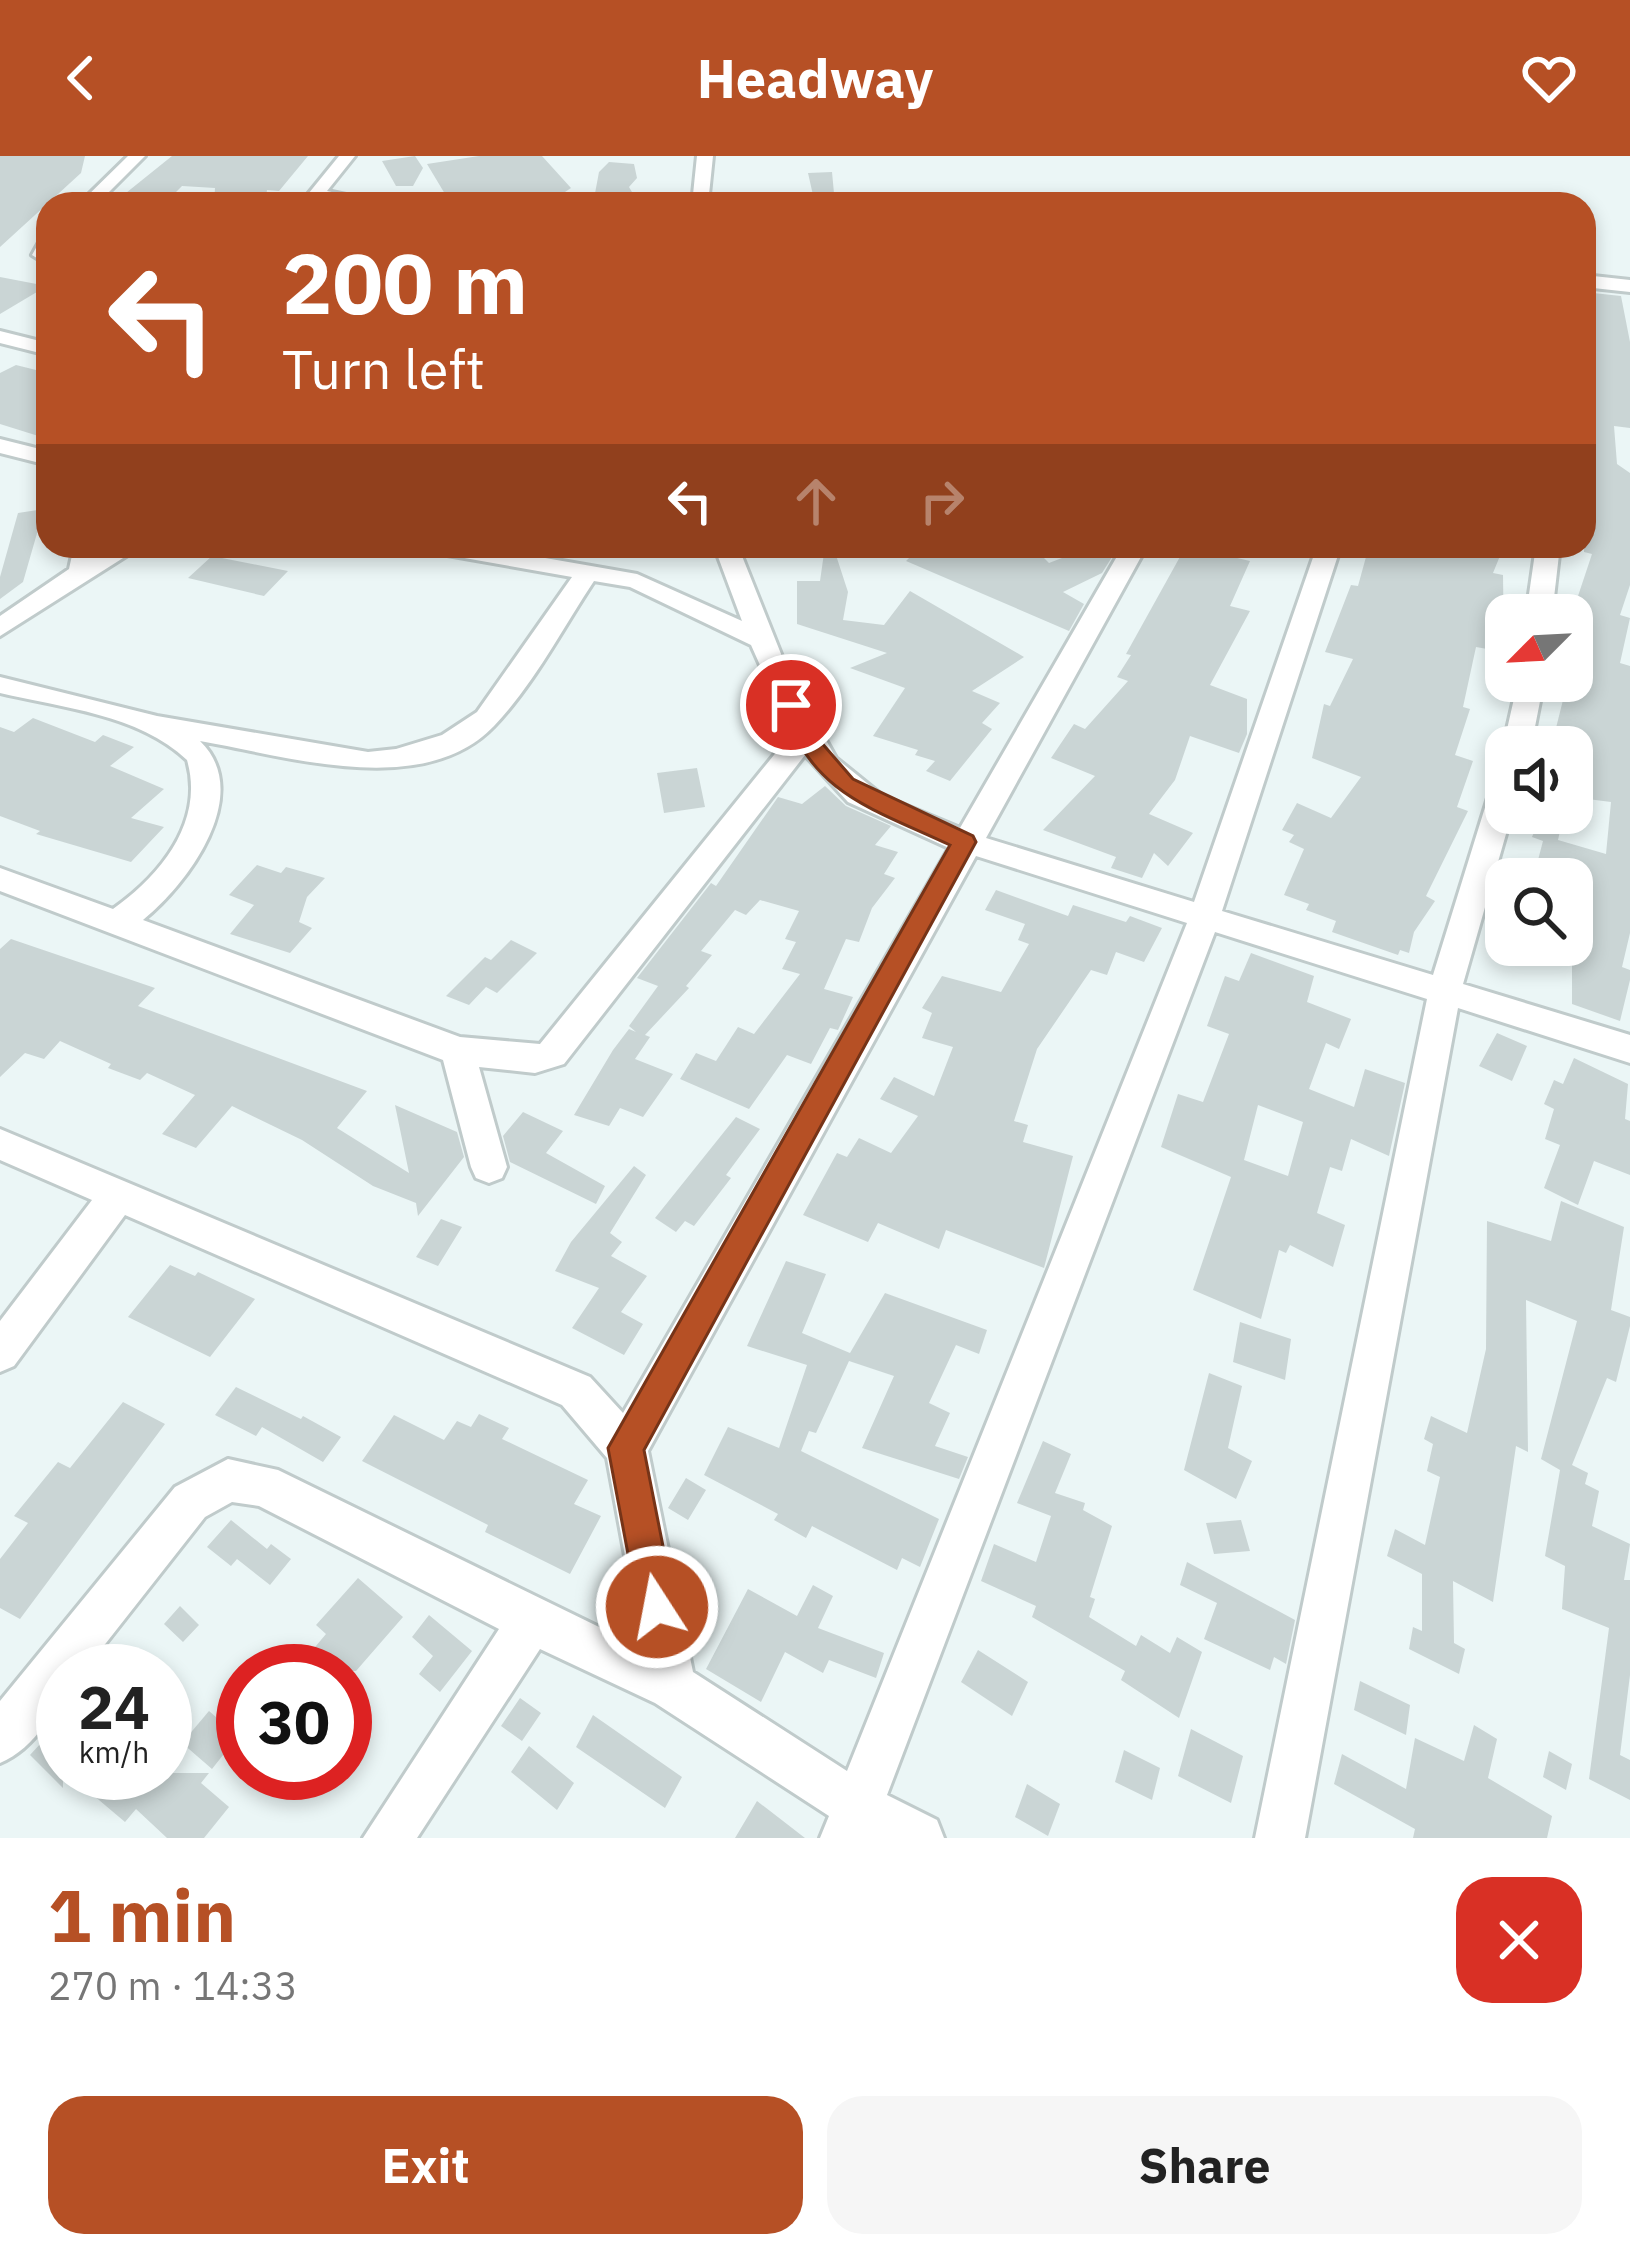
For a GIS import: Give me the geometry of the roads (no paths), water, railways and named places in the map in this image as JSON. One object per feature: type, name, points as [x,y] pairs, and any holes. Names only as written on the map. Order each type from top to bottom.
[{"type":"street","points":[[100,192],[137,156]]},
{"type":"street","points":[[318,192],[348,156]]},
{"type":"street","points":[[701,192],[705,156],[719,156]]},
{"type":"street","points":[[1596,282],[1630,286]]},
{"type":"street","points":[[0,337],[36,346]]},
{"type":"street","points":[[0,446],[36,455]]},
{"type":"street","points":[[503,558],[637,581],[766,642]]},
{"type":"street","points":[[731,558],[803,737],[844,785],[964,842],[1630,1049]]},
{"type":"street","points":[[626,1448],[1128,558]]},
{"type":"street","points":[[852,1822],[1205,916],[1325,558]]},
{"type":"street","points":[[1542,594],[1546,558]]},
{"type":"street","points":[[0,628],[84,559]]},
{"type":"street","points":[[0,685],[157,725],[368,761],[392,761],[480,726],[586,573]]},
{"type":"street","points":[[118,922],[178,870],[200,819],[205,772],[197,753],[157,725]]},
{"type":"street","points":[[0,880],[458,1051],[536,1059],[551,1054],[803,737]]},
{"type":"street","points":[[1280,1838],[1445,989],[1491,834]]},
{"type":"street","points":[[458,1051],[489,1166]]},
{"type":"street","points":[[0,1144],[576,1391],[626,1448],[672,1686]]},
{"type":"street","points":[[0,1352],[117,1196]]},
{"type":"street","points":[[0,1739],[190,1502],[228,1480],[262,1484],[531,1621],[672,1686],[852,1822],[919,1838]]},
{"type":"street","points":[[388,1838],[531,1621]]}]
